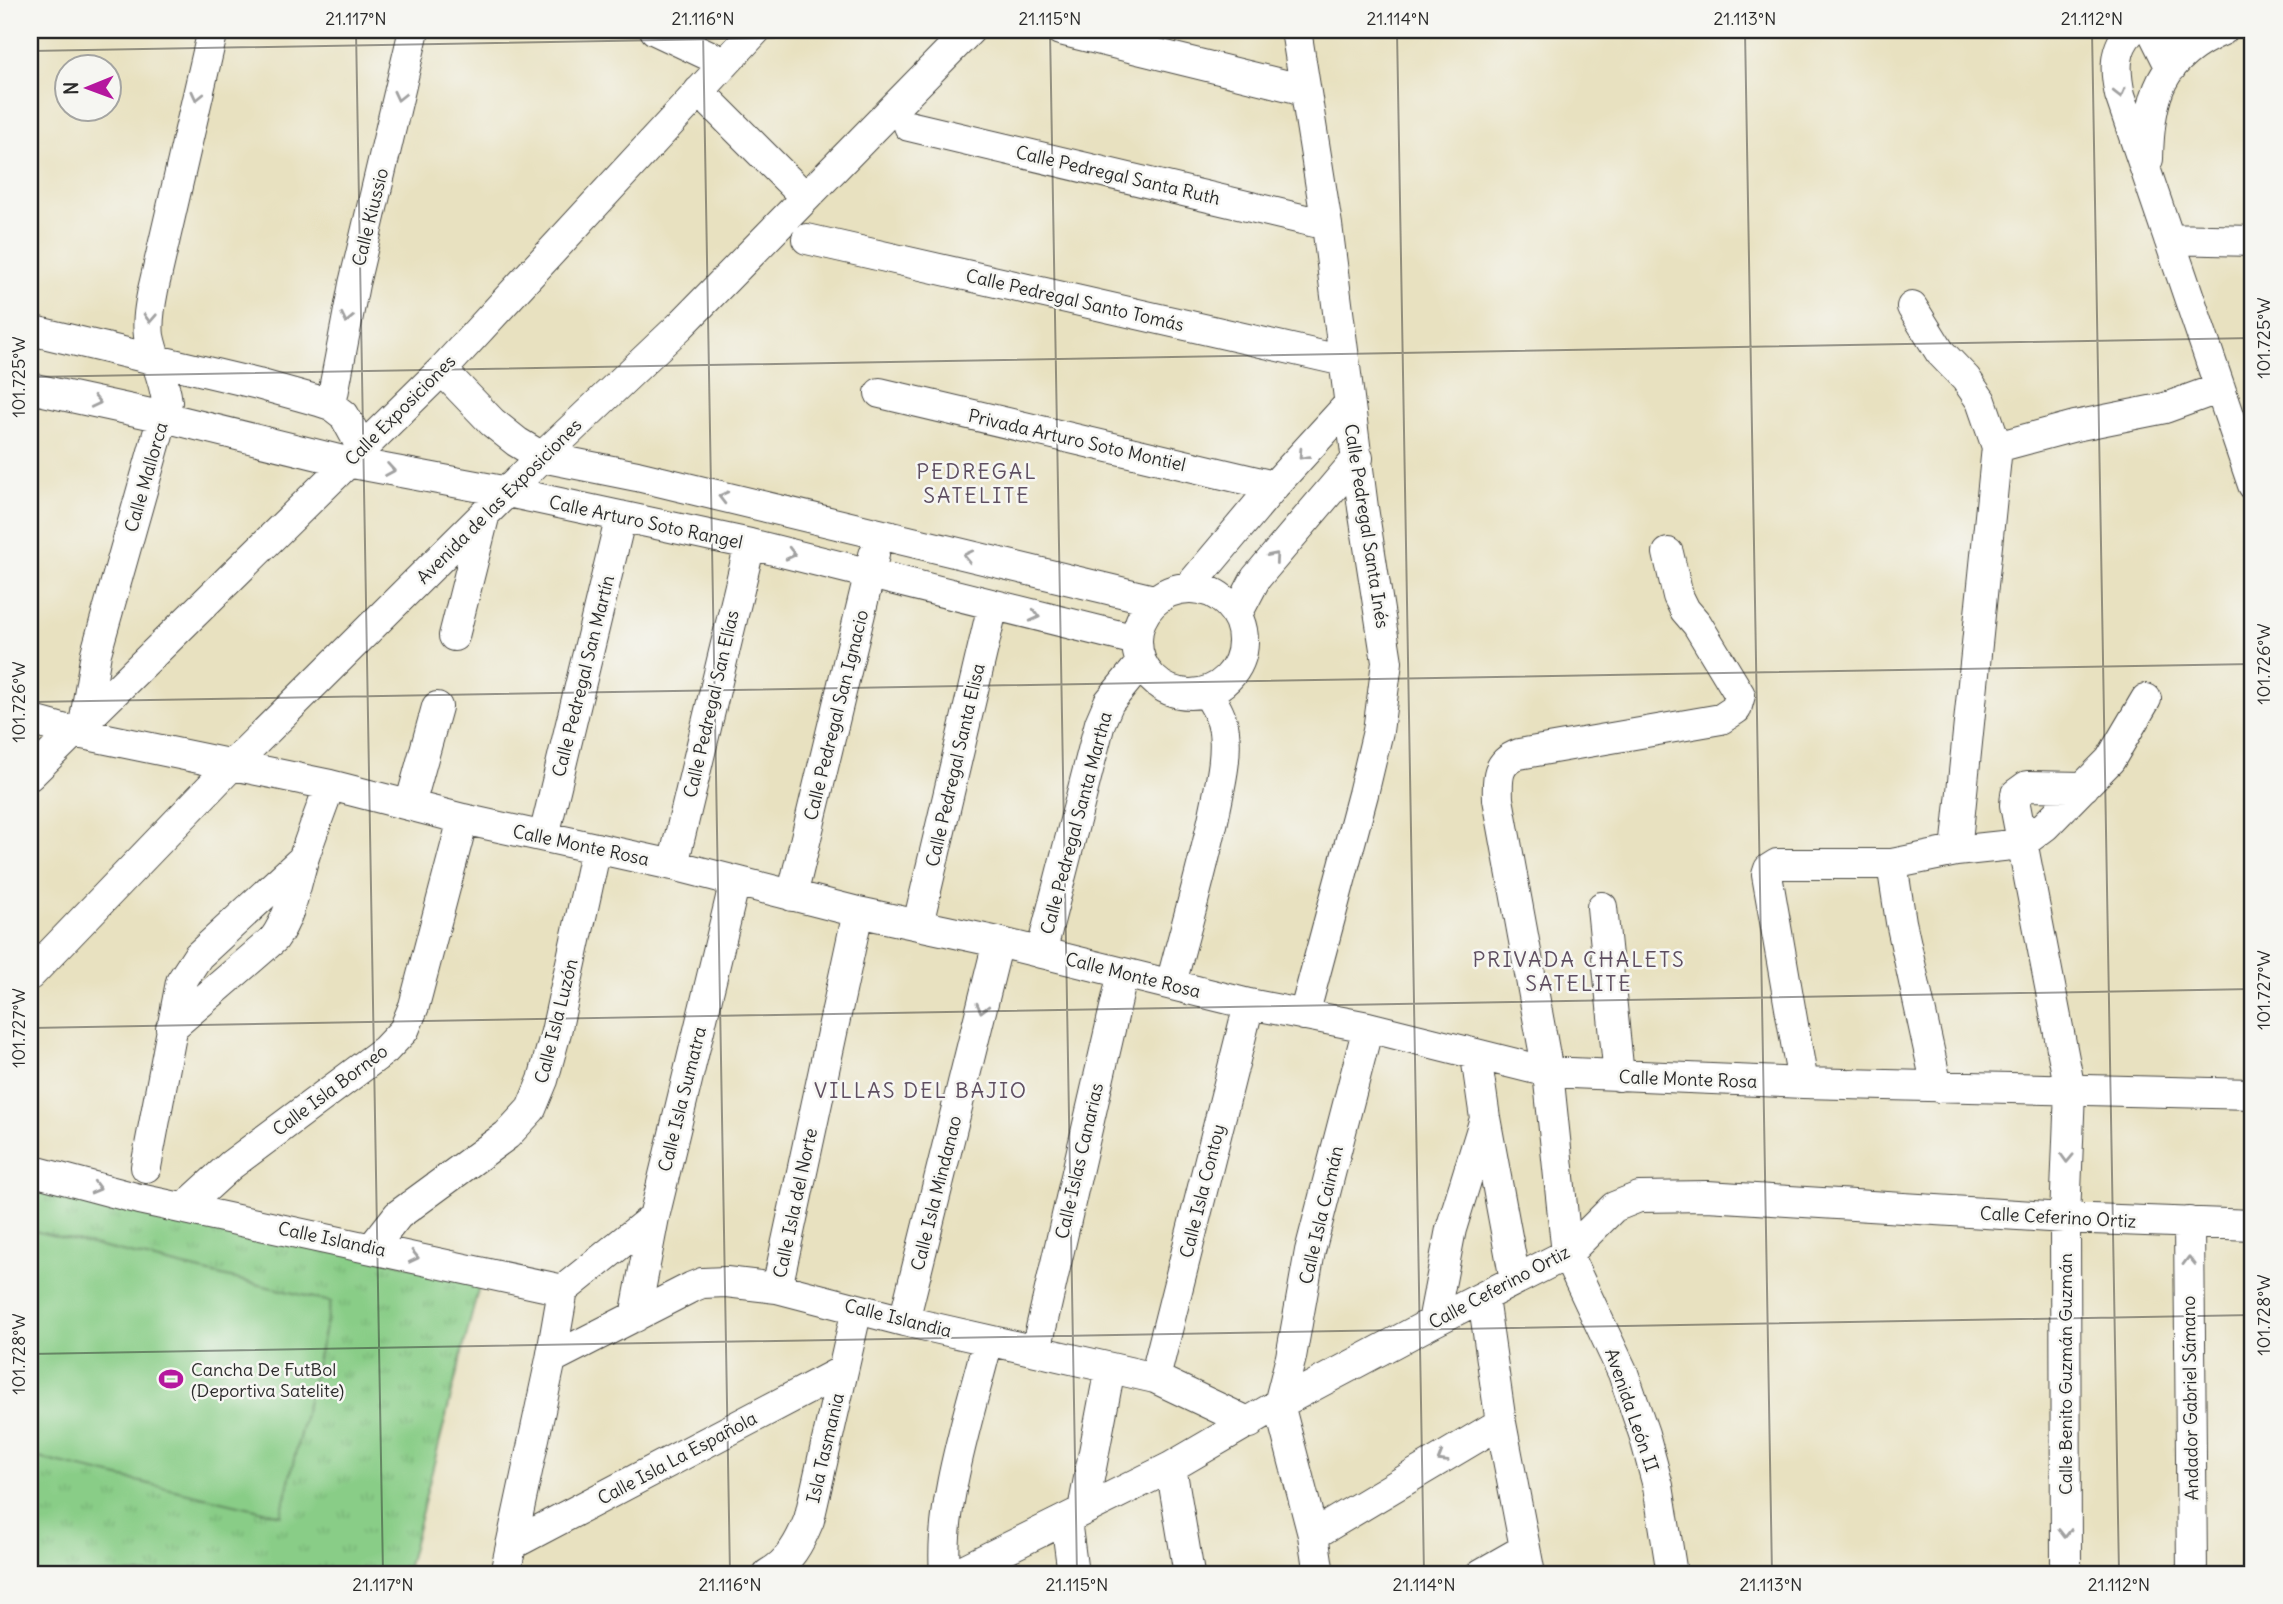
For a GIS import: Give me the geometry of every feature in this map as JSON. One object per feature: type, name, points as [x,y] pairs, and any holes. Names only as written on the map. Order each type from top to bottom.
[{"type":"street","name":"Calle Mallorca","points":[[79,725],[102,629],[167,402],[165,384],[149,337],[149,318],[153,290],[213,30]]},
{"type":"street","name":"Calle Kiussio","points":[[331,405],[354,284],[414,30]]},
{"type":"street","points":[[655,30],[725,63]]},
{"type":"street","name":"Calle Exposiciones","points":[[30,775],[442,370],[755,30]]},
{"type":"street","name":"Avenida de las Exposiciones","points":[[30,975],[232,765],[542,457],[681,325],[970,30]]},
{"type":"street","points":[[1060,30],[1305,90]]},
{"type":"street","name":"Calle Pedregal Santa Inés","points":[[1296,30],[1327,225],[1363,509],[1387,663],[1378,731],[1304,1015]]},
{"type":"street","points":[[2132,30],[2119,50],[2115,71],[2120,95],[2253,485]]},
{"type":"street","points":[[2152,30],[2171,68]]},
{"type":"street","points":[[2147,177],[2151,108],[2158,87],[2171,68],[2203,38],[2222,30]]},
{"type":"street","points":[[699,91],[805,197]]},
{"type":"street","name":"Calle Pedregal Santa Ruth","points":[[909,126],[1327,225]]},
{"type":"street","name":"Calle Pedregal Santo Tomás","points":[[807,239],[1343,361]]},
{"type":"street","points":[[2169,239],[2253,241]]},
{"type":"street","points":[[1912,307],[1940,352],[1966,379],[1980,401],[1997,447],[1956,851]]},
{"type":"street","points":[[30,330],[298,394],[331,405],[344,415],[354,455]]},
{"type":"street","points":[[442,370],[492,422],[542,457],[637,476],[1154,600]]},
{"type":"street","name":"Calle Arturo Soto Rangel","points":[[30,388],[354,455],[509,492],[750,544],[993,605],[1138,652]]},
{"type":"street","points":[[1997,447],[2075,426],[2165,408],[2220,388]]},
{"type":"street","name":"Privada Arturo Soto Montiel","points":[[880,393],[1274,486]]},
{"type":"street","points":[[1190,586],[1274,486],[1349,404]]},
{"type":"street","points":[[1237,614],[1256,578],[1358,458]]},
{"type":"street","points":[[454,636],[484,516]]},
{"type":"street","name":"Calle Pedregal San Martín","points":[[544,836],[621,516]]},
{"type":"street","name":"Calle Pedregal San Ignacio","points":[[792,896],[878,534]]},
{"type":"street","name":"Calle Pedregal San Elías","points":[[673,865],[750,544]]},
{"type":"street","name":"Avenida León II","points":[[1668,553],[1678,596],[1685,610],[1697,624],[1740,695],[1736,709],[1721,719],[1509,757],[1500,767],[1497,778],[1498,799],[1548,1072],[1567,1254],[1623,1373],[1644,1434],[1658,1486],[1672,1574]]},
{"type":"street","points":[[1190,586],[1208,590],[1224,600],[1237,614],[1243,632],[1242,651],[1236,668],[1224,682],[1207,692],[1192,695],[1161,687],[1149,676],[1138,652],[1140,618],[1154,600],[1171,590],[1190,586]]},
{"type":"street","name":"Calle Pedregal Santa Elisa","points":[[918,924],[993,605]]},
{"type":"street","name":"Calle Pedregal Santa Martha","points":[[1041,953],[1100,723],[1138,652]]},
{"type":"street","points":[[1171,984],[1212,830],[1222,776],[1224,729],[1219,712],[1207,692]]},
{"type":"street","points":[[1803,1083],[1767,875],[1769,870],[1777,864],[1892,864],[1956,851],[2021,844],[2045,826],[2110,760],[2147,699]]},
{"type":"street","points":[[410,805],[437,707]]},
{"type":"street","name":"Calle Monte Rosa","points":[[30,720],[79,725],[232,765],[330,785],[463,819],[673,865],[858,912],[998,942],[1248,1004],[1368,1027],[1548,1072],[1803,1083],[2253,1094]]},
{"type":"street","points":[[171,1028],[274,939],[288,914],[303,859],[330,785]]},
{"type":"street","name":"Calle Benito Guzmán Guzmán","points":[[2066,1574],[2065,1218],[2070,1090],[2015,805],[2016,794],[2027,786],[2084,787]]},
{"type":"street","name":"Calle Isla Borneo","points":[[184,1208],[231,1165],[385,1050],[404,1030],[426,967],[463,819]]},
{"type":"street","name":"Calle Isla Luzón","points":[[372,1248],[398,1215],[506,1135],[531,1109],[543,1080],[556,1032],[596,848]]},
{"type":"street","points":[[146,1167],[181,982],[198,956],[303,859]]},
{"type":"street","points":[[1892,864],[1901,922],[1937,1087]]},
{"type":"street","name":"Calle Isla Sumatra","points":[[635,1317],[654,1217],[735,881]]},
{"type":"street","points":[[1602,907],[1619,1076]]},
{"type":"street","name":"Calle Isla del Norte","points":[[777,1288],[858,912]]},
{"type":"street","name":"Calle Isla Mindanao","points":[[904,1321],[998,942]]},
{"type":"street","name":"Calle Islas Canarias","points":[[1036,1350],[1123,973]]},
{"type":"street","name":"Calle Isla Contoy","points":[[1155,1378],[1248,1004]]},
{"type":"street","name":"Calle Isla Caimán","points":[[1279,1404],[1291,1357],[1310,1251],[1368,1027]]},
{"type":"street","points":[[1476,1056],[1516,1280]]},
{"type":"street","points":[[1433,1322],[1451,1229],[1485,1118]]},
{"type":"street","name":"Calle Islandia","points":[[30,1170],[139,1199],[563,1290]]},
{"type":"street","name":"Calle Ceferino Ortiz","points":[[955,1574],[1171,1467],[1279,1404],[1567,1254],[1615,1207],[1639,1197],[1707,1196],[2065,1218],[2253,1224]]},
{"type":"street","points":[[505,1574],[551,1360],[563,1290],[654,1217]]},
{"type":"street","name":"Andador Gabriel Sámano","points":[[2189,1222],[2192,1574]]},
{"type":"street","name":"Calle Islandia","points":[[551,1360],[702,1283],[726,1282],[777,1288],[904,1321],[1155,1378],[1250,1423]]},
{"type":"street","points":[[1481,1574],[1528,1562],[1501,1423],[1483,1298]]},
{"type":"street","name":"Isla Tasmania","points":[[768,1574],[794,1550],[809,1520],[857,1308]]},
{"type":"street","points":[[945,1574],[943,1549],[947,1514],[988,1340]]},
{"type":"street","points":[[1073,1574],[1075,1515],[1110,1368]]},
{"type":"street","name":"Calle Isla La Española","points":[[511,1545],[842,1371]]},
{"type":"street","points":[[1279,1404],[1313,1535],[1319,1574]]},
{"type":"street","points":[[1313,1535],[1501,1423]]},
{"type":"street","points":[[1171,1467],[1189,1574]]},
{"type":"green space","points":[[30,1178],[480,1282],[406,1574],[30,1574]]},
{"type":"green space","name":"Cancha De FutBol (Deportiva Satelite)","points":[[30,1230],[331,1302],[281,1515],[30,1456]]},
{"type":"place","name":"Cancha De FutBol (Deportiva Satelite)","points":[[171,1379]]},
{"type":"district","name":"PEDREGAL SATELITE","points":[[977,483]]},
{"type":"district","name":"PRIVADA CHALETS SATELITE","points":[[1579,971]]},
{"type":"district","name":"VILLAS DEL BAJIO","points":[[921,1090]]}]
